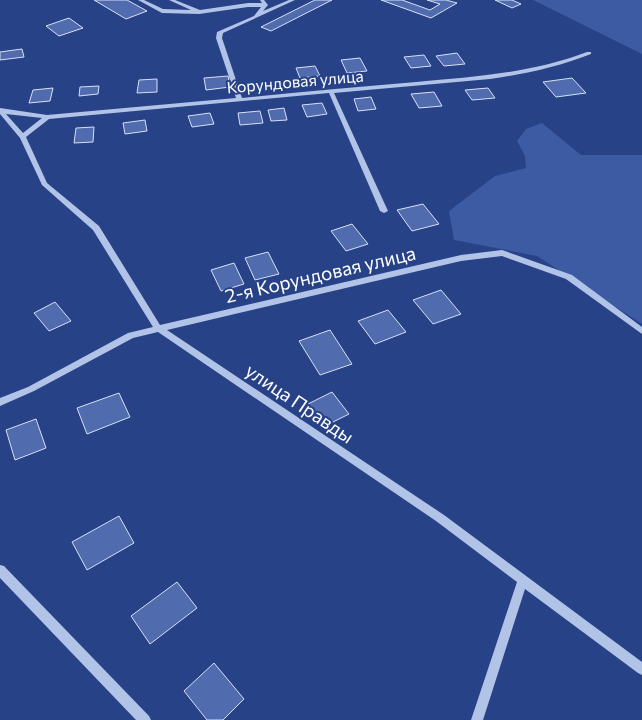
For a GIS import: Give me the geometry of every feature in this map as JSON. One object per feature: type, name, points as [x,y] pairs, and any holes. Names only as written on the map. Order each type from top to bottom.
[{"type":"street","points":[[140,0],[162,11],[199,12],[264,3]]},
{"type":"street","points":[[171,0],[199,12]]},
{"type":"street","points":[[240,100],[219,38],[220,32],[293,0]]},
{"type":"street","points":[[256,16],[264,3]]},
{"type":"street","name":"Корундовая улица","points":[[0,110],[47,116],[490,77],[537,71],[563,64],[589,53]]},
{"type":"street","points":[[331,92],[384,211]]},
{"type":"street","name":"улица Правды","points":[[0,110],[23,137],[44,184],[96,228],[158,328],[432,513],[642,669]]},
{"type":"street","points":[[23,137],[47,116]]},
{"type":"street","name":"2-я Корундовая улица","points":[[0,402],[31,389],[131,335],[461,258],[502,253],[569,277],[642,332]]},
{"type":"street","points":[[0,570],[145,720]]},
{"type":"street","points":[[477,720],[523,579]]},
{"type":"shaded area","points":[[533,0],[642,0],[642,54]]},
{"type":"shaded area","points":[[542,123],[581,155],[642,155],[642,324],[537,256],[454,240],[449,211],[495,176],[526,168],[525,156],[517,141],[526,129]]},
{"type":"building","points":[[94,0],[127,0],[147,11],[126,19]]},
{"type":"building","points":[[315,0],[332,0],[271,31],[261,27]]},
{"type":"building","points":[[381,0],[402,0],[430,10],[440,4],[427,0],[446,0],[457,3],[431,18]]},
{"type":"building","points":[[495,0],[512,0],[521,4],[512,8]]},
{"type":"building","points":[[69,18],[83,28],[59,36],[46,26]]},
{"type":"building","points":[[22,49],[24,57],[0,60],[0,52]]},
{"type":"building","points":[[457,53],[465,64],[444,66],[436,56]]},
{"type":"building","points":[[424,55],[431,66],[411,68],[404,57]]},
{"type":"building","points":[[360,58],[367,71],[347,73],[341,60]]},
{"type":"building","points":[[315,66],[320,76],[300,78],[296,68]]},
{"type":"building","points":[[228,76],[230,87],[206,90],[204,78]]},
{"type":"building","points":[[572,78],[586,93],[556,97],[543,82]]},
{"type":"building","points":[[157,79],[157,92],[137,93],[139,80]]},
{"type":"building","points":[[99,86],[98,94],[79,96],[80,87]]},
{"type":"building","points":[[53,88],[50,101],[29,103],[33,90]]},
{"type":"building","points":[[488,88],[495,98],[472,100],[465,90]]},
{"type":"building","points":[[434,92],[442,106],[419,108],[411,94]]},
{"type":"building","points":[[371,97],[376,109],[358,111],[354,99]]},
{"type":"building","points":[[322,103],[327,114],[307,117],[302,105]]},
{"type":"building","points":[[284,108],[287,120],[271,121],[268,110]]},
{"type":"building","points":[[260,111],[263,123],[240,125],[238,113]]},
{"type":"building","points":[[210,113],[214,124],[192,127],[188,116]]},
{"type":"building","points":[[145,120],[147,131],[125,134],[123,123]]},
{"type":"building","points":[[94,127],[93,142],[74,143],[76,128]]},
{"type":"building","points":[[423,204],[439,224],[412,231],[397,210]]},
{"type":"building","points":[[352,224],[368,244],[346,251],[331,231]]},
{"type":"building","points":[[268,252],[279,274],[255,280],[245,258]]},
{"type":"building","points":[[234,263],[244,284],[221,291],[211,270]]},
{"type":"building","points":[[441,290],[461,314],[433,324],[413,300]]},
{"type":"building","points":[[55,302],[71,321],[49,331],[34,313]]},
{"type":"building","points":[[388,310],[406,332],[375,344],[358,321]]},
{"type":"building","points":[[330,330],[352,364],[320,375],[299,341]]},
{"type":"building","points":[[332,392],[349,414],[325,426],[308,404]]},
{"type":"building","points":[[119,393],[130,417],[87,434],[77,408]]},
{"type":"building","points":[[36,419],[46,448],[15,460],[6,430]]},
{"type":"building","points":[[119,516],[134,543],[87,570],[72,542]]},
{"type":"building","points":[[177,582],[197,608],[150,644],[131,616]]},
{"type":"building","points":[[214,663],[244,699],[223,720],[207,720],[184,691]]}]
